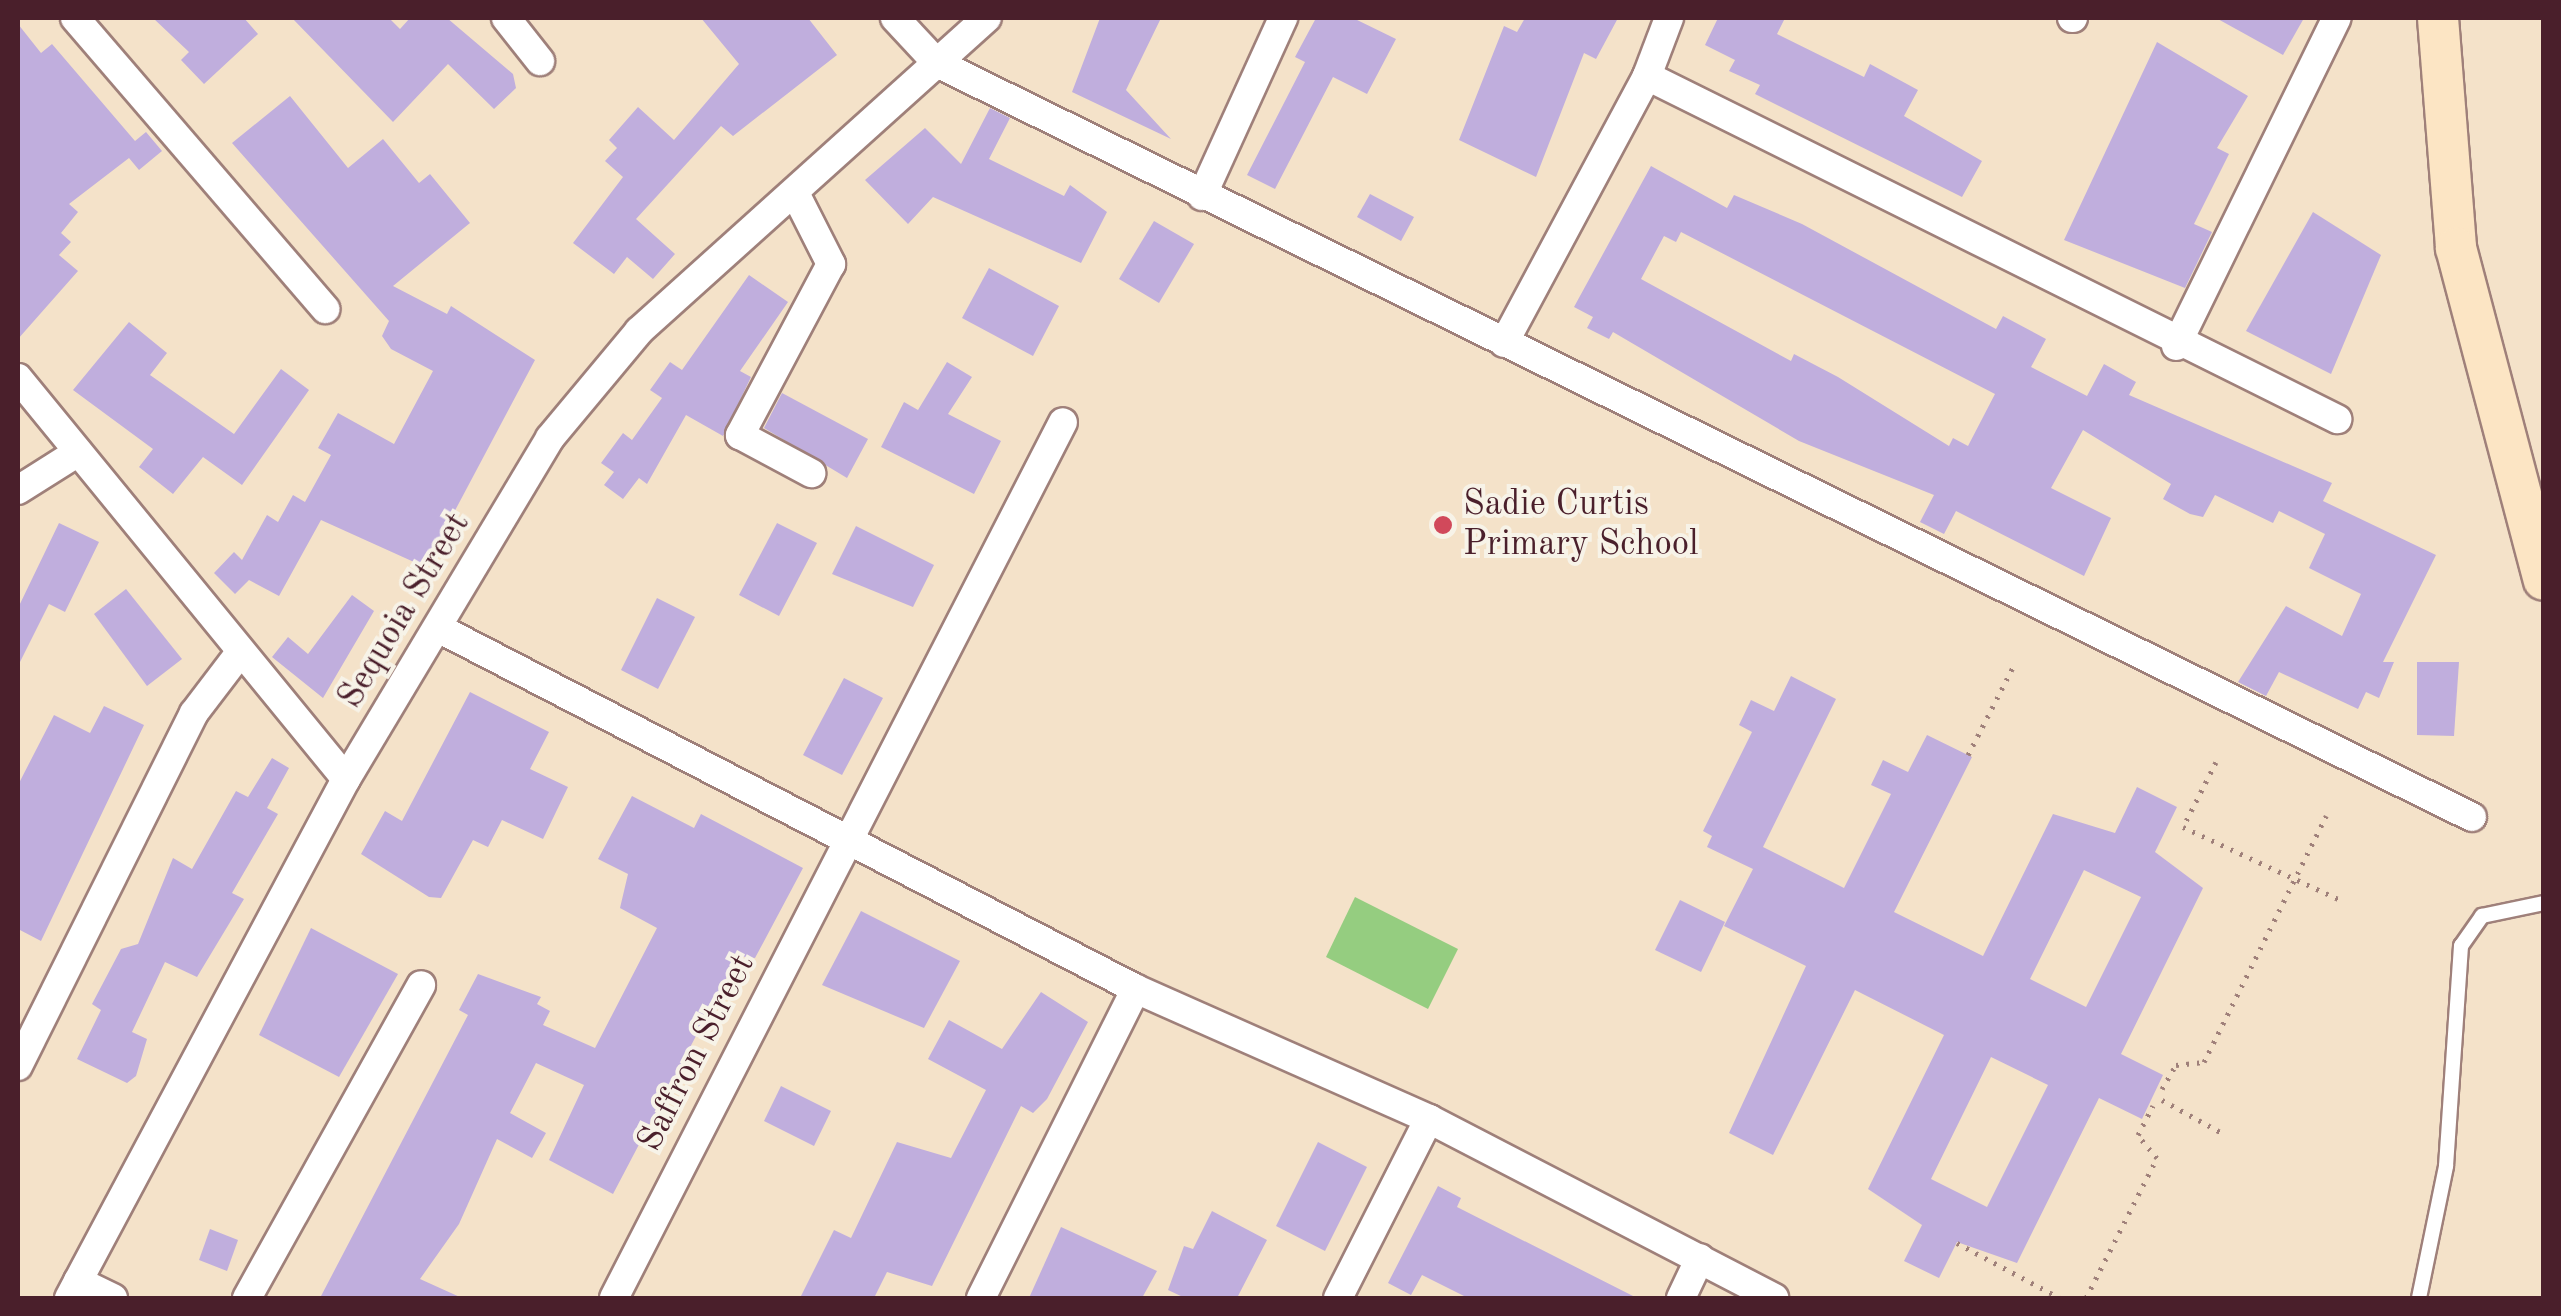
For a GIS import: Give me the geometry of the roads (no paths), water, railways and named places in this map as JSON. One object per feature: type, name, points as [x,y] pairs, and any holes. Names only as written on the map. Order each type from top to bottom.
[{"type":"main road","points":[[2438,18],[2459,266],[2544,580]]},
{"type":"street","points":[[75,18],[325,309]]},
{"type":"street","points":[[506,18],[540,60]]},
{"type":"street","points":[[895,18],[937,63],[2472,817]]},
{"type":"street","name":"Sequoia Street","points":[[74,1290],[346,779],[442,630],[550,438],[639,331],[987,18]]},
{"type":"street","points":[[1202,196],[1284,18]]},
{"type":"street","points":[[1504,343],[1647,76],[1668,18]]},
{"type":"street","points":[[2176,346],[2337,18]]},
{"type":"street","points":[[1647,76],[2176,346],[2337,419]]},
{"type":"street","points":[[795,193],[831,264],[740,435],[811,473]]},
{"type":"street","points":[[18,378],[239,654],[346,779]]},
{"type":"street","name":"Saffron Street","points":[[614,1298],[1063,422]]},
{"type":"street","points":[[18,490],[78,452]]},
{"type":"street","points":[[442,630],[1136,989],[1429,1119],[1774,1298]]},
{"type":"street","points":[[18,1066],[194,713],[239,654]]},
{"type":"street","points":[[248,1298],[421,985]]},
{"type":"street","points":[[980,1298],[1136,989]]},
{"type":"street","points":[[1338,1298],[1429,1119]]},
{"type":"street","points":[[1681,1298],[1700,1258]]},
{"type":"street","points":[[74,1290],[113,1298]]},
{"type":"lane","points":[[2419,1298],[2446,1166],[2461,946],[2482,916],[2544,903]]},
{"type":"place","name":"Sadie Curtis Primary School","points":[[1443,525]]}]
